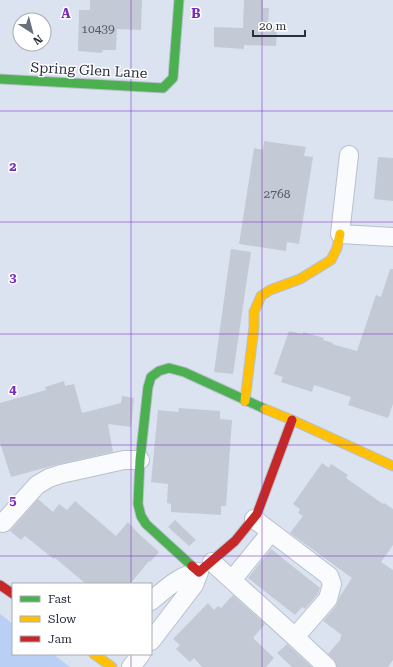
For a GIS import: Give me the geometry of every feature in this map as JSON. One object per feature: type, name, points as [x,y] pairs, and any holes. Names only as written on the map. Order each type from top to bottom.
[{"type":"street","name":"Spring Glen Lane","points":[[0,80],[164,88],[173,78],[178,0]]},
{"type":"street","points":[[245,400],[254,312],[261,296],[270,290],[300,279],[331,260],[337,248],[340,234],[349,155]]},
{"type":"street","points":[[340,234],[393,237]]},
{"type":"street","points":[[327,667],[232,580],[205,567],[146,524],[141,516],[138,504],[140,460],[148,387],[151,377],[158,371],[169,368],[184,372],[393,466]]},
{"type":"street","points":[[152,601],[172,583],[205,567],[235,541],[254,519],[292,420]]},
{"type":"street","points":[[3,523],[37,485],[49,478],[124,460],[140,460]]},
{"type":"street","points":[[254,519],[329,576],[332,584],[328,599],[295,637]]},
{"type":"street","points":[[232,580],[271,532]]},
{"type":"street","points":[[152,640],[194,585],[205,567]]},
{"type":"street","points":[[0,585],[12,593]]},
{"type":"street","points":[[152,603],[169,618]]},
{"type":"street","points":[[95,655],[112,667]]},
{"type":"street","points":[[131,667],[140,655]]},
{"type":"shaded area","points":[[0,614],[12,623],[12,655],[54,655],[70,667],[0,667]]},
{"type":"building","points":[[90,0],[142,0],[141,30],[117,29],[116,50],[103,50],[102,53],[78,51],[79,10],[90,10]]},
{"type":"building","points":[[244,0],[263,0],[263,8],[269,8],[268,27],[277,28],[276,46],[244,45],[244,49],[214,47],[214,27],[243,28]]},
{"type":"building","points":[[264,141],[306,147],[304,156],[313,157],[299,244],[287,242],[286,251],[239,244],[254,148],[263,150]]},
{"type":"building","points":[[378,157],[393,158],[393,201],[374,199]]},
{"type":"building","points":[[231,249],[251,252],[233,374],[214,372]]},
{"type":"building","points":[[390,269],[393,269],[393,404],[388,418],[348,405],[351,397],[314,385],[312,392],[281,382],[283,377],[274,374],[289,331],[303,334],[303,332],[324,338],[323,340],[333,343],[332,344],[357,351],[376,295],[381,297]]},
{"type":"building","points":[[64,381],[65,386],[74,384],[82,413],[121,403],[122,396],[134,398],[131,427],[108,424],[113,452],[11,477],[0,443],[0,403],[46,390],[45,387]]},
{"type":"building","points":[[179,408],[220,411],[220,419],[232,420],[226,506],[221,506],[221,515],[171,512],[171,504],[167,503],[168,484],[151,482],[158,410],[178,412]]},
{"type":"building","points":[[322,463],[329,468],[331,464],[348,475],[346,478],[383,504],[384,503],[393,509],[393,545],[381,562],[393,570],[393,660],[388,667],[337,667],[334,660],[328,654],[341,639],[340,638],[342,635],[323,621],[336,606],[340,596],[352,578],[290,533],[303,516],[298,513],[300,509],[293,504]]},
{"type":"building","points":[[38,499],[53,512],[59,504],[67,510],[75,501],[116,536],[128,522],[159,552],[150,562],[149,561],[131,583],[85,583],[55,558],[54,559],[25,536],[21,540],[10,531]]},
{"type":"building","points":[[175,520],[196,540],[189,546],[168,527]]},
{"type":"building","points":[[271,549],[320,588],[318,594],[305,609],[302,607],[295,615],[248,578]]},
{"type":"building","points":[[233,595],[265,624],[253,638],[274,658],[266,667],[202,667],[194,658],[190,662],[176,649],[180,645],[173,639],[208,603],[214,610],[218,606],[221,608]]},
{"type":"building","points":[[287,644],[312,667],[292,667],[277,653]]},
{"type":"traffic: fast","points":[[0,79],[163,88],[173,78],[179,0]]},
{"type":"traffic: fast","points":[[192,566],[146,524],[141,516],[138,504],[140,460],[148,387],[151,377],[159,371],[169,368],[184,372],[265,409]]},
{"type":"traffic: slow","points":[[245,401],[254,327],[254,312],[261,296],[270,290],[300,279],[331,260],[337,248],[340,234]]},
{"type":"traffic: slow","points":[[265,409],[393,466]]},
{"type":"traffic: slow","points":[[95,655],[112,667]]},
{"type":"traffic: jam","points":[[192,566],[199,572],[235,541],[257,514],[292,420]]},
{"type":"traffic: jam","points":[[0,585],[12,593]]}]
